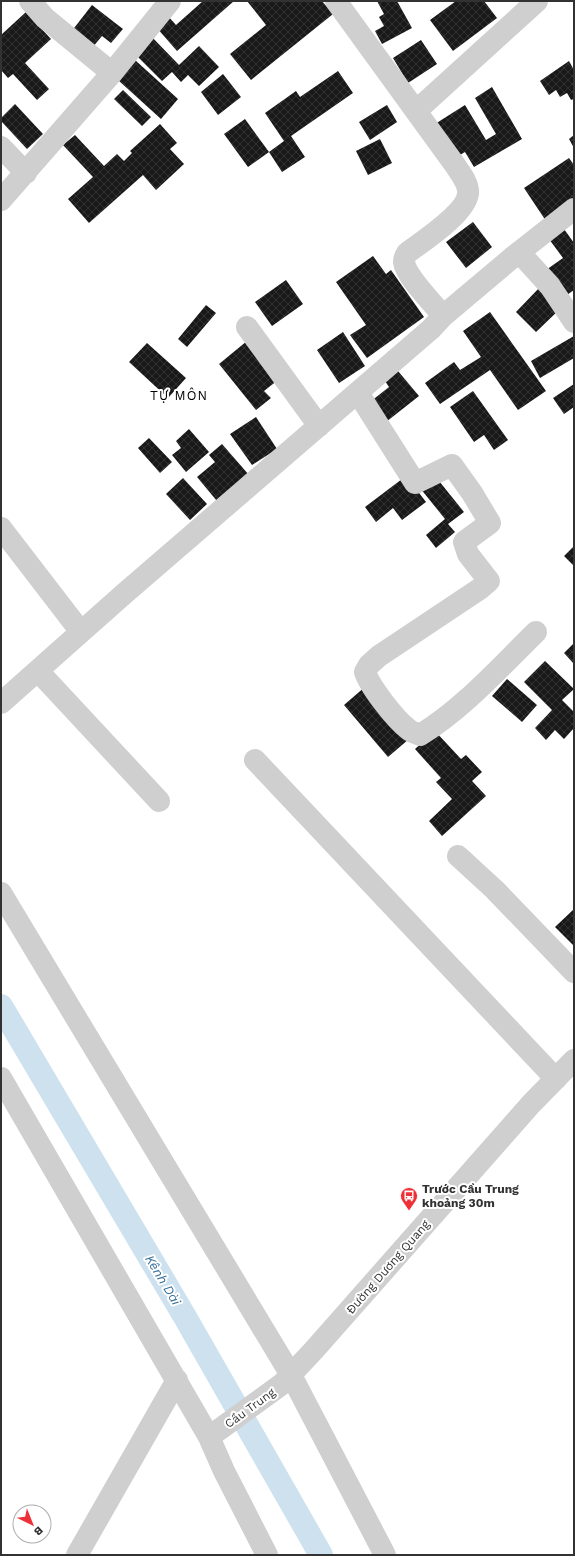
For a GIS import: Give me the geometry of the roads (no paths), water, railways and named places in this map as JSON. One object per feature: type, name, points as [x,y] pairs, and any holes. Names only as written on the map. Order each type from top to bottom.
[{"type":"street","points":[[30,1],[45,18],[112,73]]},
{"type":"street","points":[[1,200],[112,73],[170,1]]},
{"type":"street","points":[[336,1],[467,183],[469,192],[466,201],[459,212],[407,253],[404,258],[404,264],[411,278],[443,316]]},
{"type":"street","points":[[416,111],[537,1]]},
{"type":"street","points":[[1,147],[26,173]]},
{"type":"street","points":[[1,703],[431,329],[443,316],[519,252],[574,209]]},
{"type":"street","points":[[519,252],[550,286],[574,322]]},
{"type":"street","points":[[247,327],[319,426]]},
{"type":"street","points":[[358,392],[415,483],[452,465],[472,493],[490,523],[464,542],[468,554],[488,581],[481,588],[379,656],[369,665],[365,672],[370,684],[394,715],[409,730],[420,735],[434,726],[473,693],[536,632]]},
{"type":"street","points":[[1,528],[81,632]]},
{"type":"street","points":[[38,670],[159,801]]},
{"type":"street","points":[[255,760],[556,1079]]},
{"type":"street","points":[[458,856],[495,890],[574,972]]},
{"type":"street","points":[[1,893],[287,1380],[385,1555]]},
{"type":"street","name":"Đường Dương Quang","points":[[287,1380],[531,1104],[574,1060]]},
{"type":"street","points":[[1,1078],[177,1380],[214,1434],[224,1472],[267,1555]]},
{"type":"street","points":[[77,1555],[177,1380]]},
{"type":"street","name":"Cầu Trung","points":[[214,1434],[287,1380]]},
{"type":"waterway","name":"Kênh Dài","points":[[1,1006],[185,1317],[321,1555]]},
{"type":"place","name":"Trước Cầu Trung khoảng 30m","points":[[409,1211]]},
{"type":"district","name":"TỰ MÔN","points":[[179,395]]}]
